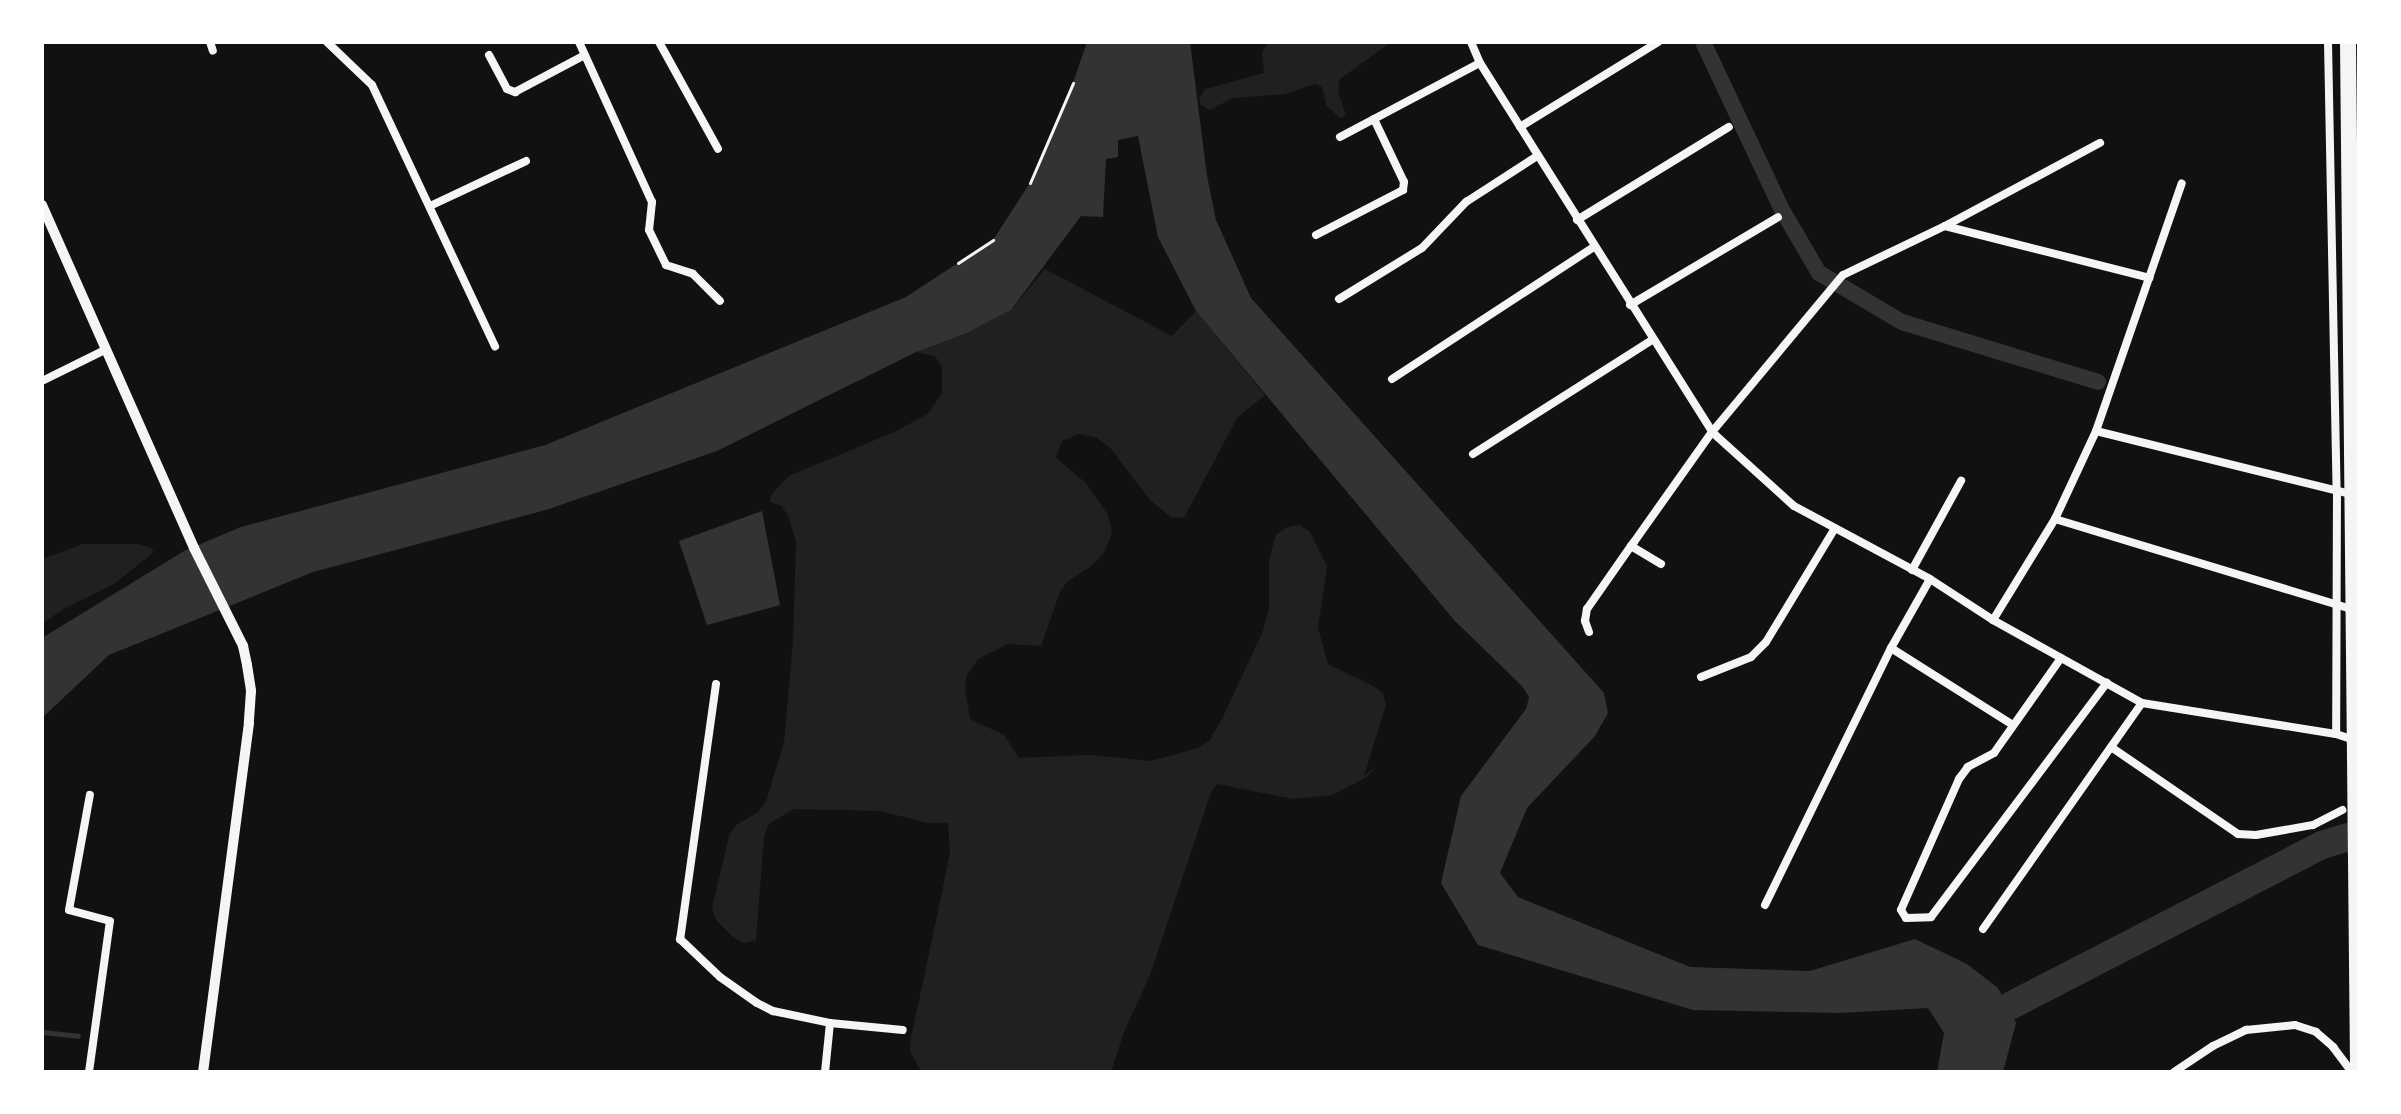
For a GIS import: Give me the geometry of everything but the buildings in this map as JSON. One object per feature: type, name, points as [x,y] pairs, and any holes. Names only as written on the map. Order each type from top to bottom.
[{"type":"highway","points":[[2348,42],[2358,1072]]},
{"type":"street","points":[[327,42],[372,85],[495,346]]},
{"type":"street","points":[[579,42],[652,202],[649,230],[666,265],[693,274],[720,301]]},
{"type":"street","points":[[659,42],[718,149]]},
{"type":"street","points":[[1471,42],[1480,63],[1537,156],[1712,432],[1794,506],[1930,579],[1993,620],[2142,703],[2336,734],[2359,742]]},
{"type":"street","points":[[1520,127],[1658,42]]},
{"type":"street","points":[[2328,42],[2337,491],[2336,734]]},
{"type":"street","points":[[489,55],[507,89],[515,92],[585,55]]},
{"type":"street","points":[[1340,137],[1480,63]]},
{"type":"street","points":[[1316,235],[1403,190],[1404,182],[1374,119]]},
{"type":"street","points":[[1577,220],[1729,127]]},
{"type":"street","points":[[1589,632],[1585,621],[1587,609],[1712,432],[1843,275],[1945,226],[2100,143]]},
{"type":"street","points":[[1339,299],[1422,248],[1466,202],[1537,156]]},
{"type":"street","points":[[430,206],[526,161]]},
{"type":"street","points":[[1993,620],[2055,519],[2096,431],[2182,183]]},
{"type":"street","points":[[42,205],[175,505],[243,646],[250,707],[203,1072]]},
{"type":"street","points":[[1630,305],[1778,217]]},
{"type":"street","points":[[1945,226],[2150,278]]},
{"type":"street","points":[[1392,379],[1594,247]]},
{"type":"street","points":[[1473,454],[1652,340]]},
{"type":"street","points":[[42,381],[107,349]]},
{"type":"street","points":[[2096,431],[2359,496]]},
{"type":"street","points":[[1912,570],[1961,481]]},
{"type":"street","points":[[2055,519],[2359,611]]},
{"type":"street","points":[[1701,677],[1751,657],[1766,642],[1835,528]]},
{"type":"street","points":[[1631,546],[1661,564]]},
{"type":"street","points":[[1765,905],[1891,648],[1930,579]]},
{"type":"street","points":[[1891,648],[2013,725]]},
{"type":"street","points":[[2061,658],[1994,753],[1968,767],[1959,779],[1901,910],[1906,918],[1931,917],[2107,683]]},
{"type":"street","points":[[716,684],[680,939],[720,977],[773,1011],[830,1023],[903,1030]]},
{"type":"street","points":[[1983,929],[2142,703]]},
{"type":"street","points":[[2111,747],[2238,834],[2256,835],[2313,825],[2342,810]]},
{"type":"street","points":[[89,1072],[110,921],[69,910],[90,795]]},
{"type":"street","points":[[825,1072],[830,1023]]},
{"type":"street","points":[[2174,1072],[2213,1046],[2246,1030],[2295,1025],[2316,1032],[2333,1047],[2352,1072]]},
{"type":"path","points":[[1030,183],[1073,83]]},
{"type":"path","points":[[958,263],[993,240]]},
{"type":"shaded area","points":[[1087,42],[1190,42],[1207,176],[1216,220],[1251,298],[1604,693],[1608,713],[1595,736],[1527,808],[1500,873],[1518,897],[1690,967],[1810,971],[1915,939],[1967,964],[1998,988],[2016,1023],[2003,1072],[1937,1072],[1944,1033],[1928,1008],[1840,1013],[1693,1010],[1478,945],[1441,883],[1461,796],[1526,709],[1529,697],[1522,686],[1454,620],[1196,311],[1158,237],[1138,136],[1118,140],[1118,157],[1106,159],[1103,217],[1081,216],[1011,310],[965,334],[916,352],[717,451],[546,510],[313,572],[109,655],[42,718],[42,638],[184,551],[241,527],[545,445],[906,297],[993,240],[1030,183]]},
{"type":"shaded area","points":[[1268,42],[1391,42],[1340,79],[1338,91],[1346,115],[1340,118],[1326,105],[1322,87],[1315,84],[1285,94],[1233,98],[1210,110],[1201,105],[1199,99],[1205,89],[1264,73],[1262,53]]},
{"type":"shaded area","points":[[1045,269],[1172,336],[1196,311],[1265,395],[1237,418],[1184,518],[1171,517],[1150,500],[1111,449],[1097,438],[1079,434],[1062,441],[1056,458],[1086,483],[1108,515],[1112,533],[1105,551],[1093,565],[1067,582],[1060,592],[1041,646],[1008,644],[978,659],[967,675],[965,687],[970,719],[1004,735],[1019,758],[1089,755],[1151,761],[1198,748],[1209,741],[1221,721],[1263,631],[1269,608],[1269,559],[1276,535],[1287,527],[1299,525],[1310,532],[1327,566],[1318,628],[1328,664],[1383,693],[1386,705],[1364,776],[1375,767],[1367,777],[1332,795],[1293,799],[1217,784],[1210,795],[1150,975],[1124,1032],[1111,1072],[921,1072],[910,1051],[911,1038],[950,854],[948,823],[928,823],[880,811],[794,809],[769,824],[764,836],[756,940],[744,943],[733,937],[716,920],[712,908],[729,836],[736,825],[758,812],[766,802],[784,742],[793,641],[796,541],[788,516],[782,506],[770,502],[771,495],[789,476],[894,432],[928,414],[942,393],[942,367],[935,356],[916,352],[965,334],[1011,310]]},
{"type":"shaded area","points":[[762,511],[780,605],[707,625],[679,541]]},
{"type":"shaded area","points":[[83,544],[137,544],[150,547],[154,552],[114,584],[65,608],[42,624],[42,559]]},
{"type":"waterway","points":[[1703,42],[1781,208],[1819,273],[1902,322],[2098,382]]},
{"type":"waterway","points":[[1975,1024],[2322,845],[2359,834]]},
{"type":"waterway","points":[[42,1032],[78,1036]]}]
